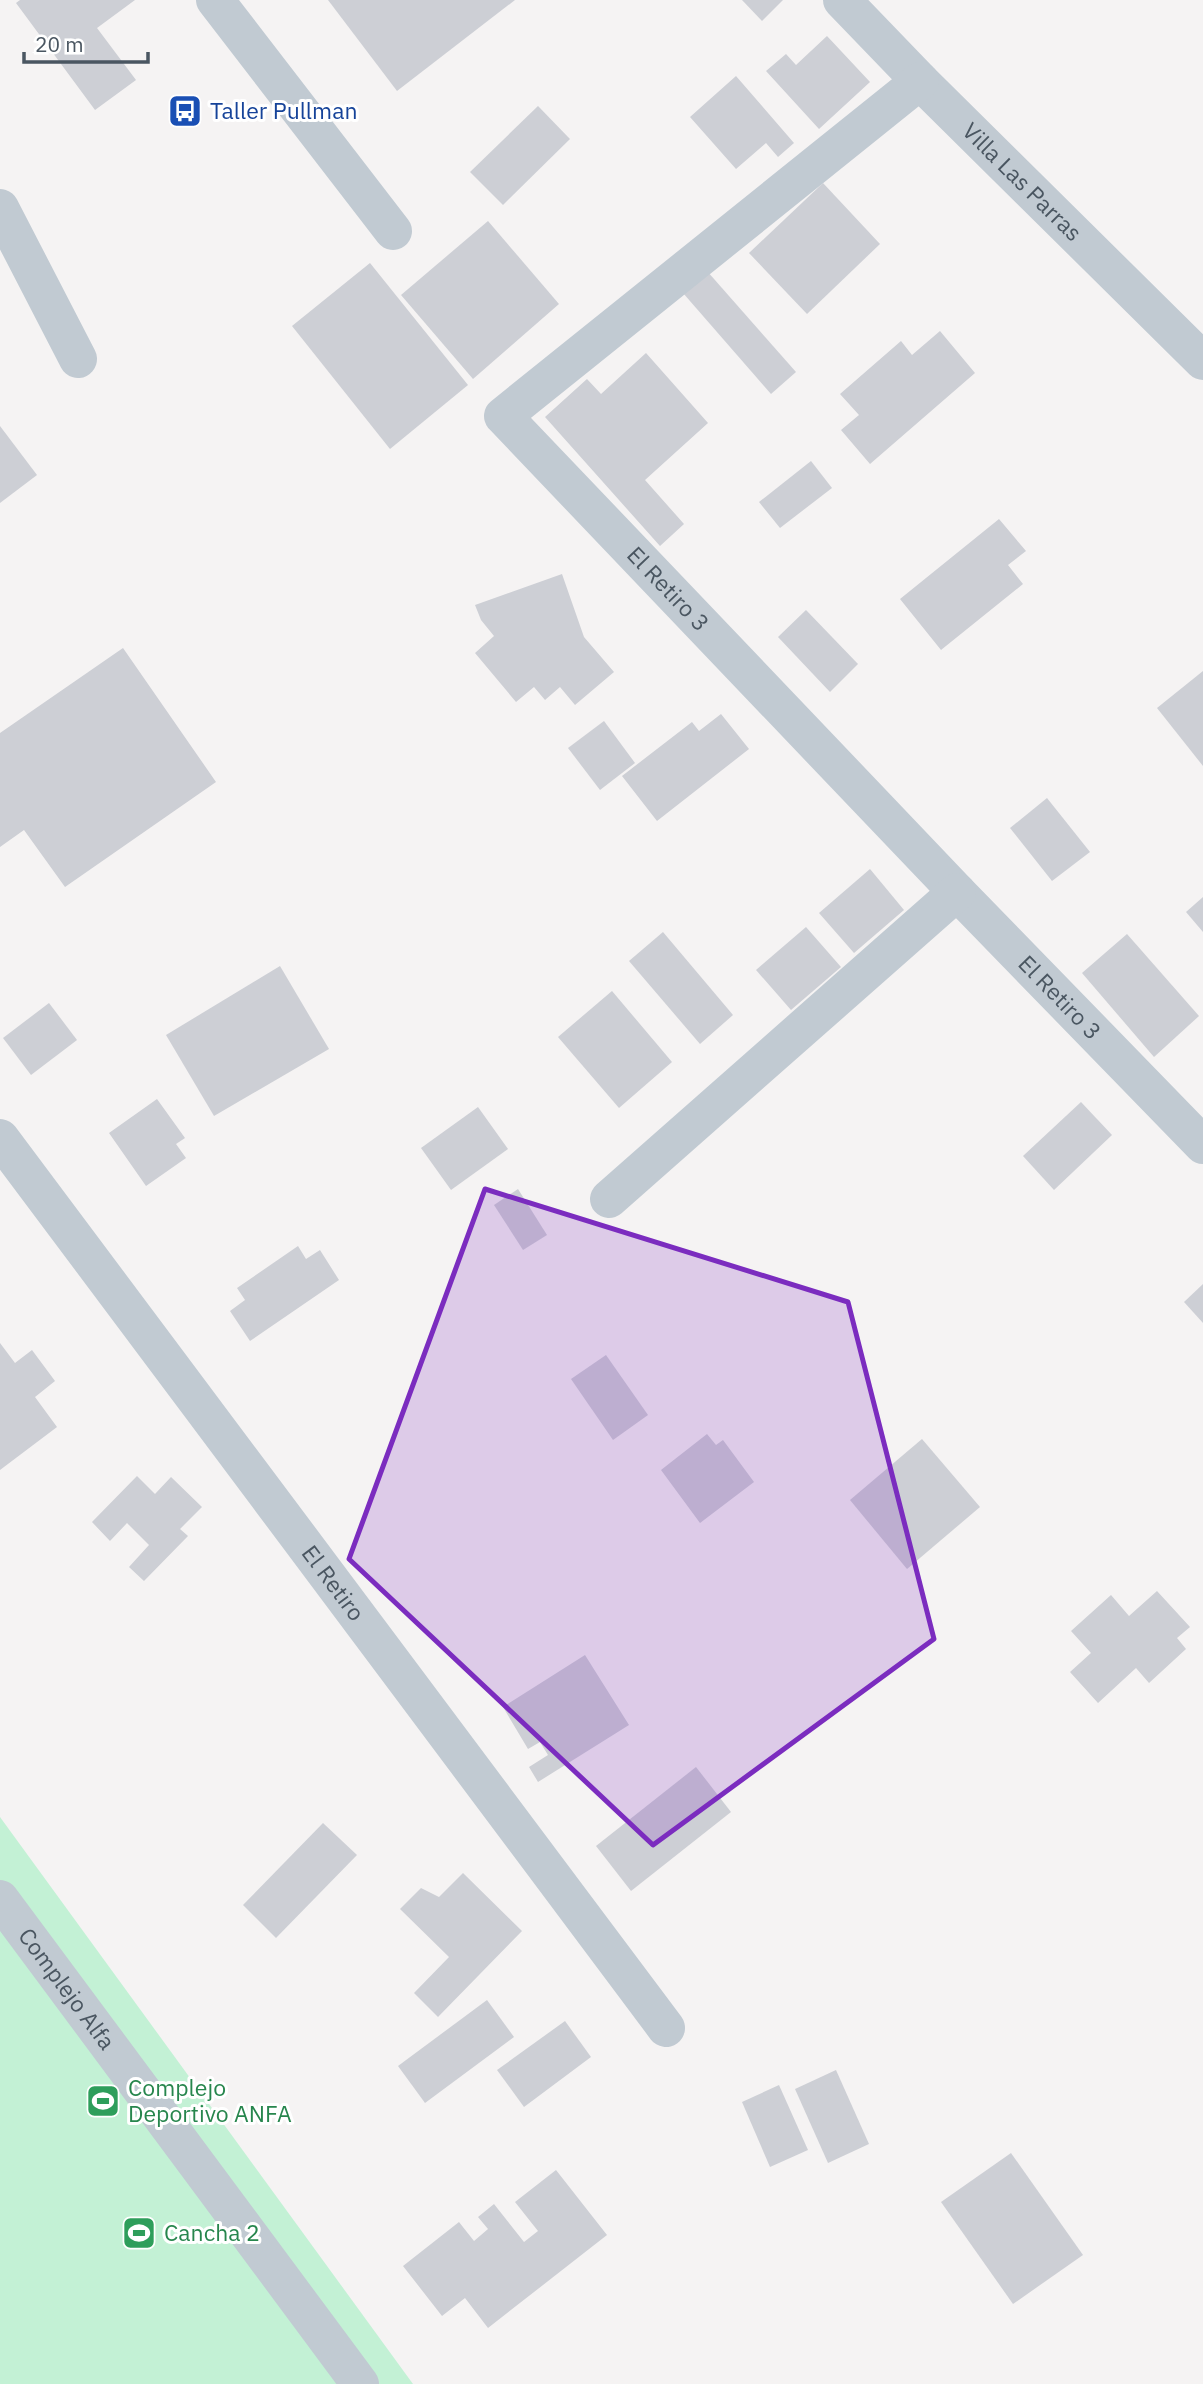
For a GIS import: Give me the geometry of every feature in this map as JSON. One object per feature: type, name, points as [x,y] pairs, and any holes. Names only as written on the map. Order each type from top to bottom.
[{"type":"street","points":[[215,0],[393,231]]},
{"type":"street","name":"Villa Las Parras","points":[[842,0],[920,81],[1203,361]]},
{"type":"street","name":"El Retiro 3","points":[[920,81],[503,416],[957,892],[1203,1145]]},
{"type":"street","points":[[0,208],[78,359]]},
{"type":"street","points":[[609,1199],[957,892]]},
{"type":"street","name":"El Retiro","points":[[0,1138],[666,2028]]},
{"type":"street","name":"Complejo Alfa","points":[[0,1899],[360,2384]]},
{"type":"highlighted area","points":[[485,1189],[848,1302],[934,1639],[653,1845],[349,1559]]},
{"type":"green space","name":"Complejo Deportivo ANFA","points":[[0,1817],[413,2384],[0,2384]]},
{"type":"building","points":[[20,0],[135,0],[97,28],[136,80],[95,110],[16,3]]},
{"type":"building","points":[[328,0],[515,0],[397,91]]},
{"type":"building","points":[[742,0],[783,0],[762,21]]},
{"type":"building","points":[[827,36],[870,82],[819,129],[766,71],[786,54],[796,65]]},
{"type":"building","points":[[736,76],[794,143],[778,157],[766,143],[736,169],[690,117]]},
{"type":"building","points":[[538,106],[570,139],[503,205],[470,172]]},
{"type":"building","points":[[823,183],[880,244],[807,314],[749,253]]},
{"type":"building","points":[[488,221],[559,304],[473,379],[401,295]]},
{"type":"building","points":[[370,263],[468,385],[390,449],[292,326]]},
{"type":"building","points":[[707,271],[796,372],[771,394],[683,293]]},
{"type":"building","points":[[940,331],[975,373],[870,464],[841,430],[859,415],[840,394],[901,341],[912,355]]},
{"type":"building","points":[[646,353],[708,423],[645,480],[684,524],[660,546],[545,417],[587,379],[601,394]]},
{"type":"building","points":[[0,426],[37,475],[0,503]]},
{"type":"building","points":[[811,461],[832,488],[780,528],[759,502]]},
{"type":"building","points":[[999,519],[1026,551],[1008,565],[1023,584],[941,650],[900,599]]},
{"type":"building","points":[[562,574],[584,637],[614,672],[575,705],[560,687],[545,700],[534,687],[516,702],[475,653],[494,636],[481,620],[475,605]]},
{"type":"building","points":[[806,610],[858,664],[830,692],[778,637]]},
{"type":"building","points":[[123,648],[216,782],[65,887],[24,830],[0,847],[0,733]]},
{"type":"building","points":[[1203,671],[1203,766],[1157,708]]},
{"type":"building","points":[[721,714],[749,749],[657,821],[622,776],[692,722],[699,731]]},
{"type":"building","points":[[604,721],[635,763],[600,790],[568,748]]},
{"type":"building","points":[[1047,798],[1090,852],[1052,881],[1010,828]]},
{"type":"building","points":[[870,869],[904,910],[854,953],[819,913]]},
{"type":"building","points":[[1203,897],[1203,932],[1186,912]]},
{"type":"building","points":[[806,927],[841,967],[791,1010],[756,970]]},
{"type":"building","points":[[663,932],[733,1015],[700,1044],[629,961]]},
{"type":"building","points":[[1127,934],[1199,1016],[1154,1057],[1082,973]]},
{"type":"building","points":[[280,966],[329,1049],[214,1116],[166,1035]]},
{"type":"building","points":[[612,991],[672,1062],[619,1108],[558,1037]]},
{"type":"building","points":[[49,1003],[77,1040],[31,1075],[3,1038]]},
{"type":"building","points":[[157,1099],[185,1138],[176,1144],[186,1158],[146,1186],[109,1133]]},
{"type":"building","points":[[1081,1102],[1112,1135],[1054,1190],[1023,1156]]},
{"type":"building","points":[[478,1107],[508,1149],[451,1190],[421,1148]]},
{"type":"building","points":[[518,1189],[547,1235],[523,1250],[494,1205]]},
{"type":"building","points":[[298,1246],[306,1259],[320,1250],[339,1280],[250,1341],[230,1311],[245,1300],[237,1288]]},
{"type":"building","points":[[1203,1284],[1203,1323],[1184,1302]]},
{"type":"building","points":[[0,1343],[15,1363],[32,1350],[55,1381],[35,1397],[57,1427],[0,1470]]},
{"type":"building","points":[[606,1355],[648,1415],[613,1440],[571,1379]]},
{"type":"building","points":[[707,1434],[716,1445],[723,1440],[754,1482],[700,1523],[661,1470]]},
{"type":"building","points":[[922,1439],[980,1507],[907,1569],[850,1500]]},
{"type":"building","points":[[137,1476],[155,1494],[171,1477],[202,1507],[180,1529],[188,1536],[144,1581],[129,1567],[149,1545],[127,1523],[110,1541],[92,1522]]},
{"type":"building","points":[[1157,1591],[1190,1627],[1177,1638],[1186,1649],[1149,1683],[1136,1668],[1098,1703],[1070,1672],[1091,1653],[1071,1631],[1111,1595],[1129,1616]]},
{"type":"building","points":[[585,1655],[629,1725],[538,1782],[529,1767],[548,1755],[540,1742],[528,1749],[503,1707]]},
{"type":"building","points":[[696,1767],[731,1812],[631,1891],[596,1846]]},
{"type":"building","points":[[323,1823],[357,1855],[276,1938],[243,1905]]},
{"type":"building","points":[[463,1873],[522,1931],[438,2017],[414,1993],[449,1957],[400,1909],[421,1888],[439,1897]]},
{"type":"building","points":[[487,2000],[514,2037],[425,2103],[398,2066]]},
{"type":"building","points":[[565,2021],[591,2057],[524,2107],[497,2070]]},
{"type":"building","points":[[836,2070],[869,2144],[828,2163],[795,2089]]},
{"type":"building","points":[[779,2085],[808,2150],[770,2167],[742,2102]]},
{"type":"building","points":[[1011,2153],[1083,2255],[1013,2304],[941,2202]]},
{"type":"building","points":[[556,2170],[607,2235],[488,2328],[465,2298],[442,2316],[403,2266],[459,2222],[474,2241],[488,2229],[478,2217],[494,2204],[524,2242],[538,2231],[515,2202]]},
{"type":"place","name":"Taller Pullman","points":[[185,111]]},
{"type":"place","name":"Complejo Deportivo ANFA","points":[[103,2101]]},
{"type":"place","name":"Cancha 2","points":[[139,2233]]}]
